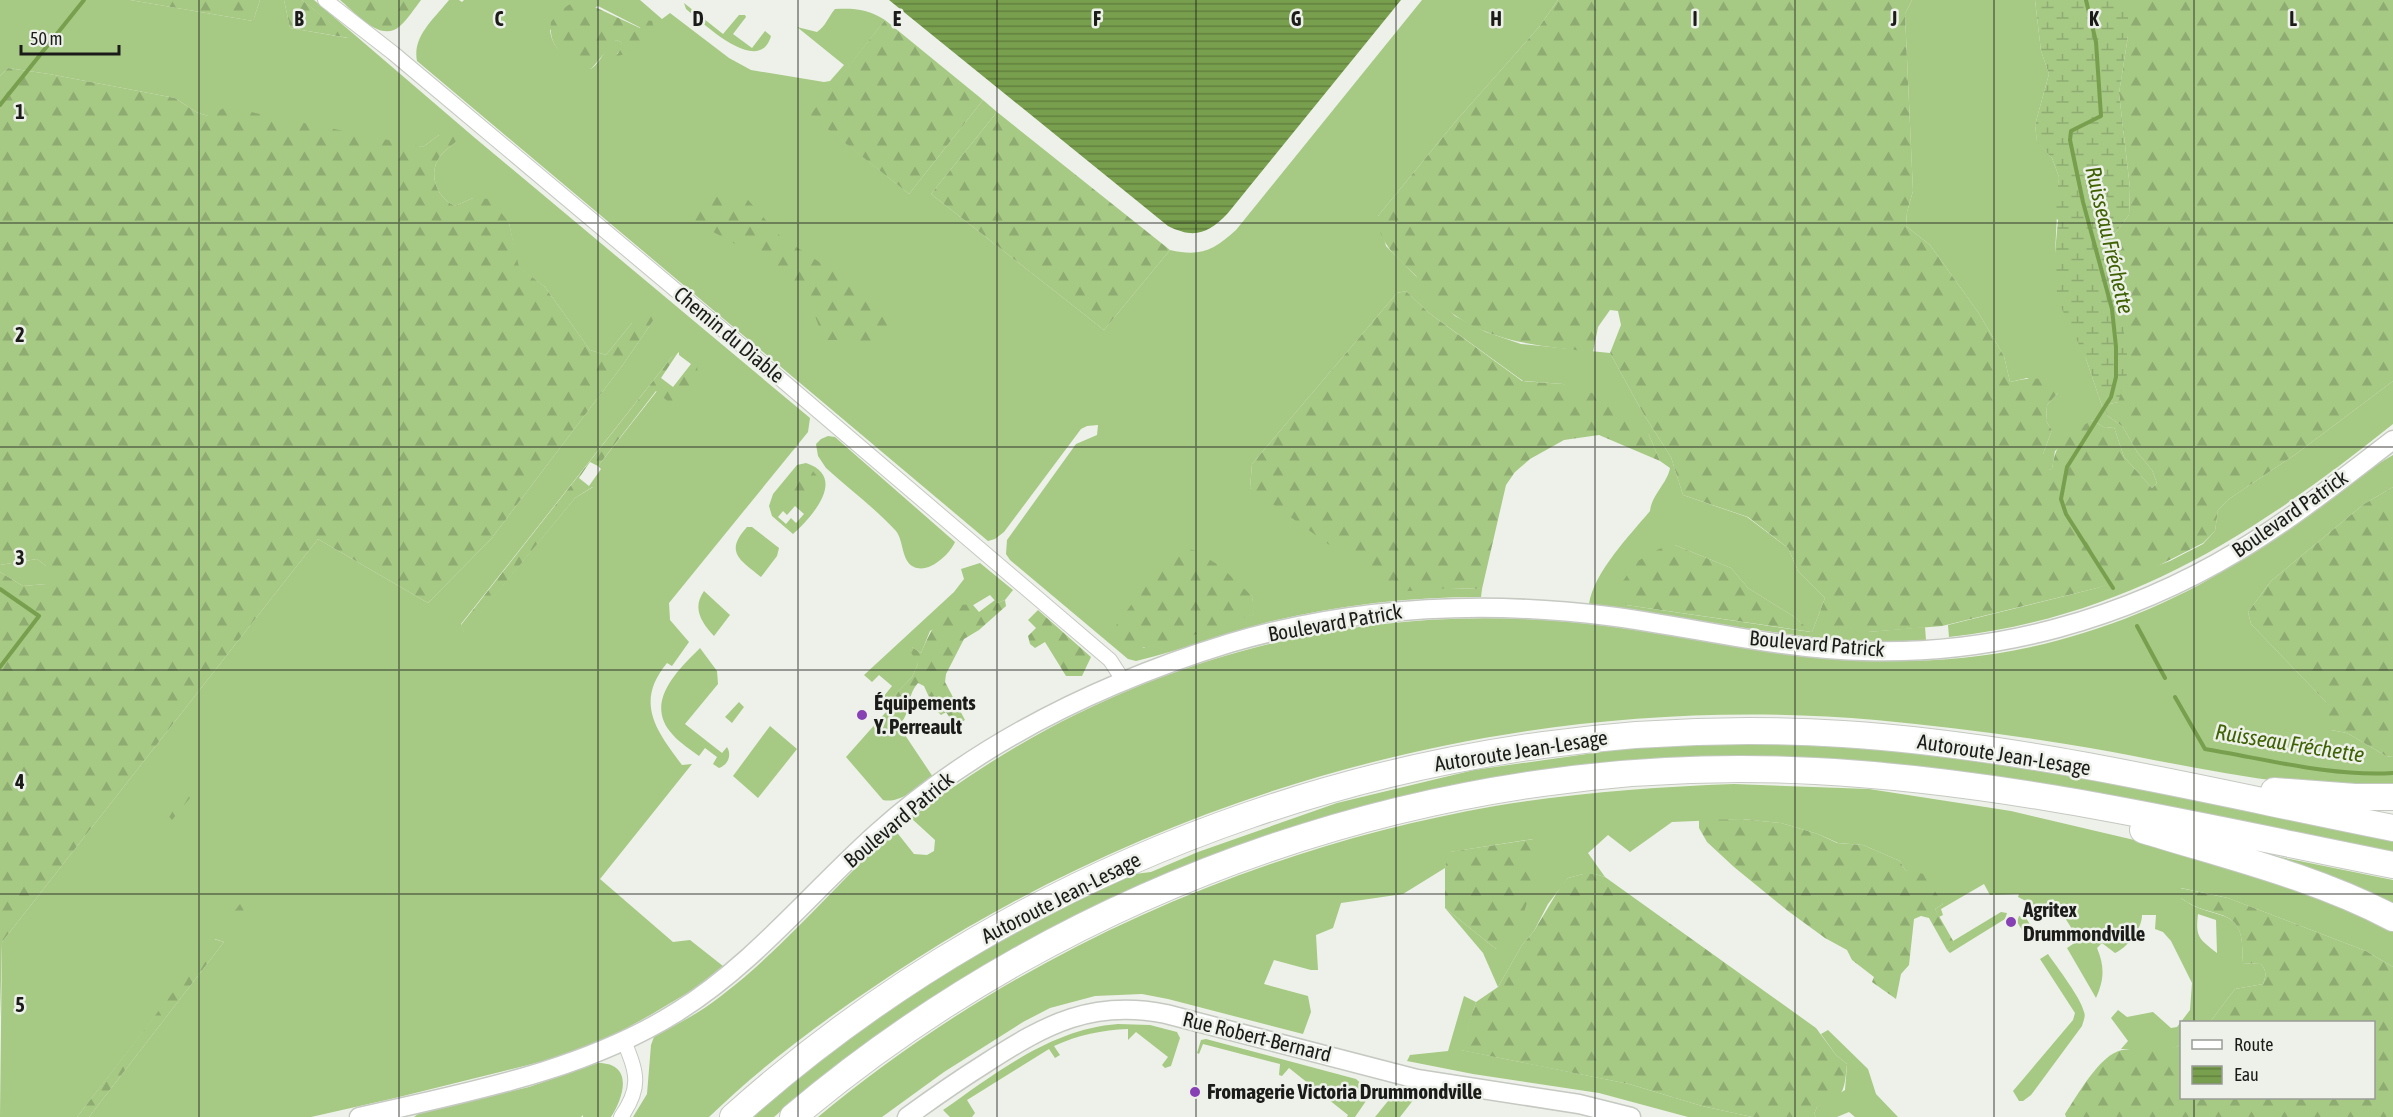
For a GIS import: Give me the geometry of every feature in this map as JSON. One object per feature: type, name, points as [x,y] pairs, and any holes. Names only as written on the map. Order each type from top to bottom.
[{"type":"highway","name":"Autoroute Jean-Lesage","points":[[733,1117],[805,1055],[882,999],[972,942],[1062,893],[1150,854],[1253,814],[1325,791],[1480,754],[1601,737],[1710,731],[1788,731],[1873,736],[1975,748],[2169,783],[2393,828]]},
{"type":"highway","name":"Autoroute Jean-Lesage","points":[[793,1117],[857,1065],[982,982],[1071,932],[1149,896],[1303,838],[1368,819],[1443,801],[1542,783],[1627,774],[1714,769],[1793,770],[1871,775],[2022,793],[2393,865]]},
{"type":"highway","points":[[2169,783],[2355,797],[2393,797]]},
{"type":"highway","points":[[2022,793],[2283,873],[2357,900],[2393,918]]},
{"type":"street","name":"Chemin du Diable","points":[[325,0],[411,68],[974,543],[1110,660],[1124,680]]},
{"type":"street","name":"Boulevard Patrick","points":[[359,1117],[532,1074],[624,1041],[684,1007],[737,969],[879,831],[949,777],[1053,714],[1124,680],[1227,645],[1301,625],[1385,612],[1451,607],[1512,608],[1603,615],[1797,646],[1850,651],[1929,650],[2004,641],[2050,631],[2108,613],[2205,570],[2278,525],[2393,440]]},
{"type":"street","name":"Rue Robert-Bernard","points":[[907,1117],[982,1065],[1042,1029],[1084,1014],[1123,1009],[1166,1014],[1432,1082],[1579,1104],[1631,1117]]},
{"type":"street","points":[[621,1117],[633,1095],[637,1077],[624,1041]]},
{"type":"green space","points":[[0,0],[130,0],[253,21],[260,0],[284,0],[290,28],[348,38],[302,0],[314,0],[810,418],[808,432],[669,603],[670,620],[689,642],[672,666],[667,663],[657,677],[652,691],[651,704],[653,716],[664,740],[682,765],[692,764],[600,879],[673,942],[690,940],[723,966],[694,989],[616,1034],[544,1061],[311,1117],[89,1117],[224,942],[215,939],[77,1117],[0,1117],[2,942],[318,539],[428,603],[491,539],[622,366],[653,321],[632,323],[606,355],[590,350],[545,287],[518,267],[509,223],[473,198],[455,206],[443,197],[434,177],[435,169],[443,153],[456,142],[439,135],[423,147],[208,116],[196,112],[175,98],[49,74],[8,68],[0,76]],"holes":[[[679,352],[679,355],[691,364],[697,364],[673,405],[657,391],[598,466],[601,469],[589,486],[593,487],[575,498],[464,632],[461,624],[671,358]]]},
{"type":"green space","points":[[130,0],[260,0],[253,21]]},
{"type":"green space","points":[[284,0],[302,0],[349,38],[290,28]]},
{"type":"green space","points":[[340,0],[421,0],[400,26],[393,31],[385,31],[368,24]]},
{"type":"green space","points":[[449,0],[462,2],[464,0],[640,0],[662,19],[670,13],[729,58],[751,70],[824,82],[830,81],[844,65],[797,27],[817,32],[835,9],[861,10],[879,16],[885,20],[811,115],[909,194],[983,100],[997,112],[931,194],[1104,330],[1170,250],[1190,253],[1206,250],[1221,243],[1236,230],[1422,0],[1558,0],[1539,27],[1455,122],[1378,216],[1386,246],[1455,316],[1486,332],[1521,344],[1610,353],[1644,415],[1671,457],[1683,495],[1747,517],[1788,548],[1798,571],[1825,598],[1812,632],[1868,632],[1925,627],[1926,640],[1841,640],[1799,636],[1589,604],[1592,592],[1605,567],[1650,511],[1670,468],[1660,461],[1649,435],[1563,384],[1523,381],[1429,313],[1406,291],[1397,293],[1252,464],[1250,488],[1450,588],[1482,589],[1481,597],[1400,600],[1321,611],[1268,622],[1136,661],[1128,659],[1010,560],[1006,554],[1007,540],[1076,444],[1097,435],[1098,425],[1081,429],[1004,532],[988,541],[417,61],[416,52],[421,35]],"holes":[[[598,6],[641,28],[646,20],[626,53],[617,54],[623,47],[621,42],[616,40],[591,69],[559,50],[550,30]],[[1675,545],[1731,568],[1748,588],[1793,616],[1811,632],[1626,605]],[[1241,588],[1252,596],[1254,614],[1142,648]]]},
{"type":"green space","points":[[1558,0],[1912,0],[1905,14],[1913,191],[1906,226],[1930,245],[1978,312],[2004,356],[2010,382],[2034,378],[2058,384],[2058,393],[2047,405],[2046,421],[2052,430],[2043,454],[2043,471],[2052,469],[2057,451],[2064,439],[2092,420],[2105,428],[2114,427],[2124,457],[2152,488],[2157,483],[2152,470],[2137,452],[2123,427],[2108,416],[2102,406],[2118,402],[2120,305],[2107,267],[2106,245],[2129,215],[2130,188],[2119,93],[2128,36],[2128,0],[2393,0],[2393,381],[2296,454],[2229,499],[2218,510],[2215,531],[2203,543],[2144,573],[2097,588],[1942,626],[1868,632],[1812,632],[1825,598],[1798,571],[1788,548],[1748,517],[1683,495],[1671,457],[1644,415],[1610,353],[1621,325],[1618,311],[1610,310],[1598,327],[1593,352],[1522,342],[1488,333],[1446,308],[1396,257],[1381,234],[1378,216],[1455,122],[1539,27]]},
{"type":"green space","points":[[1912,0],[2035,0],[2041,51],[2049,74],[2035,125],[2037,141],[2052,158],[2059,177],[2055,253],[2102,406],[2108,416],[2123,427],[2137,452],[2152,470],[2157,483],[2152,488],[2124,457],[2114,427],[2105,428],[2092,420],[2055,451],[2052,469],[2043,472],[2043,454],[2052,430],[2046,421],[2047,405],[2058,393],[2027,378],[2010,382],[2004,356],[1978,312],[1930,245],[1906,226],[1913,191],[1905,14]]},
{"type":"green space","points":[[2035,0],[2128,0],[2128,36],[2119,93],[2130,188],[2129,215],[2106,245],[2107,267],[2120,305],[2129,368],[2118,402],[2102,406],[2086,359],[2057,299],[2055,253],[2058,220],[2045,206],[2057,195],[2059,177],[2052,158],[2037,142],[2035,125],[2049,74],[2041,51]]},
{"type":"green space","points":[[582,1],[640,28],[646,20],[652,21],[654,28],[643,55],[638,57],[626,53],[615,58],[622,47],[621,42],[616,40],[591,69],[574,62],[561,53],[553,40],[551,22],[572,3]]},
{"type":"green space","points":[[684,3],[723,34],[739,15],[745,15],[746,17],[733,34],[752,48],[765,31],[771,36],[765,47],[755,51],[743,49],[716,34],[686,9]]},
{"type":"green space","points":[[885,20],[983,100],[909,194],[810,115]]},
{"type":"green space","points":[[8,68],[175,98],[196,112],[208,116],[226,107],[423,147],[439,135],[453,134],[456,142],[441,155],[435,169],[434,177],[439,191],[448,202],[455,206],[473,198],[491,199],[509,223],[519,267],[545,287],[590,350],[606,355],[632,323],[647,314],[652,316],[653,321],[622,366],[491,539],[428,603],[318,539],[2,942],[0,1017],[0,572],[23,586],[46,584],[46,566],[37,559],[0,565],[0,76]]},
{"type":"green space","points":[[997,112],[1170,250],[1104,330],[931,194]]},
{"type":"green space","points":[[729,192],[748,200],[781,237],[888,307],[894,323],[895,336],[863,347],[844,340],[824,340],[809,300],[750,252],[695,222],[692,215],[696,205]]},
{"type":"green space","points":[[1406,291],[1429,313],[1522,381],[1563,384],[1602,396],[1649,435],[1660,461],[1599,435],[1564,440],[1530,459],[1515,472],[1506,485],[1482,589],[1450,588],[1395,592],[1250,488],[1252,464],[1397,293]]},
{"type":"green space","points":[[679,351],[661,378],[673,387],[691,364],[697,364],[698,378],[673,406],[656,391],[598,466],[590,462],[579,478],[589,486],[594,486],[575,498],[464,633],[461,625],[671,358]]},
{"type":"green space","points":[[2393,381],[2393,424],[2291,501],[2239,534],[2186,564],[2132,590],[2074,611],[2014,627],[1949,637],[1948,625],[2097,588],[2170,561],[2203,544],[2215,531],[2218,510],[2229,499],[2296,454]]},
{"type":"green space","points":[[828,436],[835,437],[955,542],[944,557],[926,568],[914,567],[910,564],[896,531],[826,468],[818,456],[816,444]]},
{"type":"green space","points":[[2393,455],[2393,487],[2364,504],[2271,581],[2248,612],[2251,624],[2326,702],[2331,730],[2347,733],[2386,756],[2393,757],[2393,786],[2300,784],[2037,740],[1876,720],[1750,715],[1625,720],[1500,735],[1376,761],[1256,797],[1138,842],[1025,896],[916,959],[809,1033],[758,1073],[709,1117],[633,1117],[647,1094],[651,1045],[654,1037],[705,1008],[744,977],[789,936],[895,830],[914,854],[927,855],[934,851],[935,840],[911,818],[990,763],[1072,716],[1158,679],[1247,650],[1337,630],[1430,620],[1525,619],[1621,628],[1775,652],[1875,661],[1977,656],[2031,647],[2111,624],[2188,591],[2256,550]]},
{"type":"green space","points":[[806,463],[818,469],[824,478],[825,487],[817,508],[793,534],[772,516],[769,506],[773,494],[797,465]],"holes":[[[795,506],[804,514],[796,523],[791,518],[786,524],[778,517],[783,511],[787,515]]]},
{"type":"green space","points":[[812,470],[821,481],[821,490],[811,499],[793,499],[797,481]]},
{"type":"green space","points":[[2393,487],[2393,757],[2386,756],[2347,733],[2331,730],[2321,722],[2326,702],[2251,624],[2248,612],[2271,581],[2364,504]]},
{"type":"green space","points":[[747,527],[752,527],[779,548],[777,556],[761,577],[741,560],[736,549],[740,536]]},
{"type":"green space","points":[[1675,545],[1731,568],[1748,588],[1793,616],[1812,632],[1626,605],[1621,584],[1636,562],[1659,549]]},
{"type":"green space","points":[[1173,548],[1194,550],[1220,566],[1252,596],[1255,614],[1178,640],[1149,647],[1136,646],[1118,637],[1112,631]]},
{"type":"green space","points":[[37,559],[46,566],[46,584],[23,586],[0,572],[0,565]]},
{"type":"green space","points":[[980,563],[1013,590],[1005,600],[997,603],[990,595],[930,631],[921,653],[912,647],[918,664],[912,677],[889,701],[884,696],[892,686],[879,675],[872,682],[864,675],[954,592],[964,579],[961,569]]},
{"type":"green space","points":[[704,591],[730,615],[714,636],[702,620],[698,609],[700,597]]},
{"type":"green space","points":[[995,600],[997,603],[1005,600],[1006,606],[979,630],[964,639],[946,674],[945,682],[965,720],[955,726],[946,712],[941,715],[934,708],[924,686],[918,683],[906,715],[898,726],[886,712],[884,706],[912,677],[918,664],[909,649],[912,647],[921,653],[934,626],[946,612],[954,607],[973,605],[979,612]]},
{"type":"green space","points":[[1038,610],[1091,657],[1082,676],[1066,676],[1045,642],[1035,648],[1030,644],[1028,636],[1036,628],[1028,620]]},
{"type":"green space","points":[[700,648],[717,671],[718,684],[685,724],[722,753],[727,747],[728,759],[725,765],[719,768],[713,764],[717,757],[705,748],[699,756],[676,738],[665,723],[661,711],[662,699],[673,677]]},
{"type":"green space","points":[[739,702],[744,707],[732,723],[725,717]]},
{"type":"green space","points":[[886,712],[903,732],[933,777],[903,797],[890,801],[883,800],[846,757]]},
{"type":"green space","points":[[770,726],[797,749],[758,798],[733,776]]},
{"type":"green space","points":[[1782,742],[1912,751],[2037,769],[2393,838],[2393,855],[2005,778],[1925,768],[1768,758],[1620,763],[1557,770],[1159,878],[1107,901],[1006,953],[957,982],[862,1045],[774,1117],[750,1117],[813,1063],[969,957],[1127,875],[1151,872],[1198,852],[1337,803],[1474,770],[1636,747]]},
{"type":"green space","points":[[1734,784],[1869,789],[2011,811],[2147,843],[2286,883],[2393,929],[2393,967],[2366,951],[2228,898],[2181,888],[2181,898],[2194,906],[2234,922],[2239,930],[2242,943],[2242,963],[2261,964],[2265,974],[2263,984],[2235,989],[2211,1021],[2182,1021],[2190,1010],[2192,983],[2171,941],[2163,932],[2155,929],[2156,915],[2142,915],[2137,932],[2120,951],[2115,953],[2102,943],[2097,948],[2102,973],[2101,985],[2096,998],[2067,948],[2079,940],[2053,899],[2040,908],[2018,897],[2019,894],[1990,895],[1984,884],[1941,909],[1943,915],[1939,917],[1935,909],[1943,904],[1914,873],[1905,870],[1900,861],[1863,845],[1838,843],[1818,834],[1781,823],[1742,819],[1672,822],[1630,852],[1608,835],[1588,853],[1605,877],[1583,874],[1568,878],[1548,904],[1534,931],[1522,945],[1498,987],[1483,953],[1445,908],[1496,949],[1533,839],[1450,852],[1445,868],[1403,894],[1341,903],[1333,928],[1316,935],[1318,970],[1274,960],[1264,984],[1308,996],[1311,1012],[1303,1034],[1142,994],[1095,996],[1050,1008],[1023,1022],[944,1072],[882,1117],[818,1117],[892,1059],[970,1007],[1052,960],[1136,918],[1223,881],[1312,850],[1403,825],[1525,801],[1644,789]],"holes":[[[2198,914],[2216,920],[2217,953],[2198,933]]]},
{"type":"green space","points":[[189,788],[194,793],[172,820],[166,813]]},
{"type":"green space","points":[[1742,819],[1781,823],[1818,834],[1837,843],[1863,845],[1900,861],[1905,870],[1924,874],[1943,904],[1935,909],[1956,946],[1947,950],[1929,918],[1921,916],[1914,919],[1909,965],[1901,974],[1896,999],[1872,982],[1874,977],[1852,960],[1847,950],[1825,938],[1788,911],[1734,867],[1707,842],[1699,828],[1699,820]]},
{"type":"green space","points":[[1534,839],[1531,885],[1523,915],[1508,940],[1496,949],[1445,908],[1445,868],[1449,852]]},
{"type":"green space","points":[[2241,849],[2393,880],[2393,911]]},
{"type":"green space","points":[[1583,874],[1605,877],[1816,1028],[1836,1055],[1847,1064],[1844,1087],[1838,1096],[1817,1107],[1814,1114],[1816,1117],[1752,1117],[1702,1106],[1629,1084],[1460,1050],[1476,1002],[1498,987],[1522,945],[1534,931],[1561,886],[1568,878]]},
{"type":"green space","points":[[2180,888],[2228,898],[2366,951],[2393,967],[2393,1117],[2066,1117],[2065,1114],[2097,1067],[2114,1053],[2130,1049],[2166,1049],[2180,1045],[2180,1099],[2375,1099],[2375,1021],[2211,1021],[2235,989],[2263,984],[2265,971],[2261,964],[2242,963],[2242,943],[2239,930],[2234,922],[2181,898]]},
{"type":"green space","points":[[243,900],[250,906],[238,923],[230,917]]},
{"type":"green space","points":[[2001,912],[2007,913],[2005,919],[1950,953],[1947,950],[1955,946],[1953,941]]},
{"type":"green space","points":[[2019,916],[2026,918],[2038,937],[2030,942],[2017,922]]},
{"type":"green space","points":[[214,939],[224,942],[89,1117],[77,1117]]},
{"type":"green space","points":[[2048,954],[2078,999],[2085,1017],[2082,1026],[2031,1095],[2019,1101],[2013,1091],[2073,1020],[2075,1013],[2040,959]]},
{"type":"green space","points":[[1464,996],[1476,1002],[1461,1050],[1629,1084],[1702,1106],[1752,1117],[1688,1117],[1599,1093],[1473,1074],[1407,1061],[1410,1055],[1448,1051]]},
{"type":"green space","points":[[2118,1010],[2127,1017],[2153,1012],[2171,1028],[2177,1027],[2180,1023],[2180,1045],[2170,1049],[2121,1049],[2128,1041],[2111,1018]]},
{"type":"green space","points":[[1118,1024],[1150,1025],[1177,1032],[1180,1038],[1171,1066],[1165,1068],[1162,1065],[1168,1057],[1136,1032],[1128,1040],[1128,1029],[1099,1032],[1054,1046],[1060,1055],[1055,1058],[1049,1049],[967,1100],[975,1113],[972,1117],[950,1117],[943,1110],[1004,1068],[1047,1044],[1070,1034]]},
{"type":"green space","points":[[1828,1030],[1868,1069],[1876,1094],[1898,1117],[1855,1117],[1849,1112],[1837,1117],[1816,1117],[1814,1114],[1817,1107],[1845,1090],[1847,1064],[1836,1055],[1821,1034]]},
{"type":"green space","points":[[1206,1039],[1356,1079],[1365,1087],[1366,1101],[1355,1117],[1347,1117],[1348,1115],[1289,1068],[1282,1076],[1279,1075],[1280,1064],[1203,1044],[1199,1054],[1197,1053],[1201,1040]]},
{"type":"green space","points":[[598,1063],[609,1064],[617,1069],[623,1082],[620,1100],[611,1117],[583,1117],[583,1115],[581,1117],[414,1117],[418,1114],[529,1087]]},
{"type":"green space","points":[[1397,1090],[1418,1094],[1400,1117],[1375,1117]]},
{"type":"water","points":[[889,0],[1401,0],[1228,213],[1207,230],[1193,233],[1168,226]]},
{"type":"waterway","points":[[0,105],[84,0]]},
{"type":"waterway","name":"Ruisseau Fréchette","points":[[2086,0],[2096,42],[2101,116],[2071,131],[2070,140],[2083,202],[2112,309],[2116,377],[2111,397],[2067,467],[2061,499],[2066,514],[2113,588]]},
{"type":"waterway","points":[[0,589],[39,616],[0,667]]},
{"type":"waterway","name":"Ruisseau Fréchette","points":[[2137,626],[2165,678]]},
{"type":"waterway","name":"Ruisseau Fréchette","points":[[2175,697],[2205,749],[2322,770],[2370,774],[2393,773]]},
{"type":"place","name":"Équipements Y. Perreault","points":[[862,715]]},
{"type":"place","name":"Agritex Drummondville","points":[[2011,922]]},
{"type":"place","name":"Fromagerie Victoria Drummondville","points":[[1195,1092]]}]
